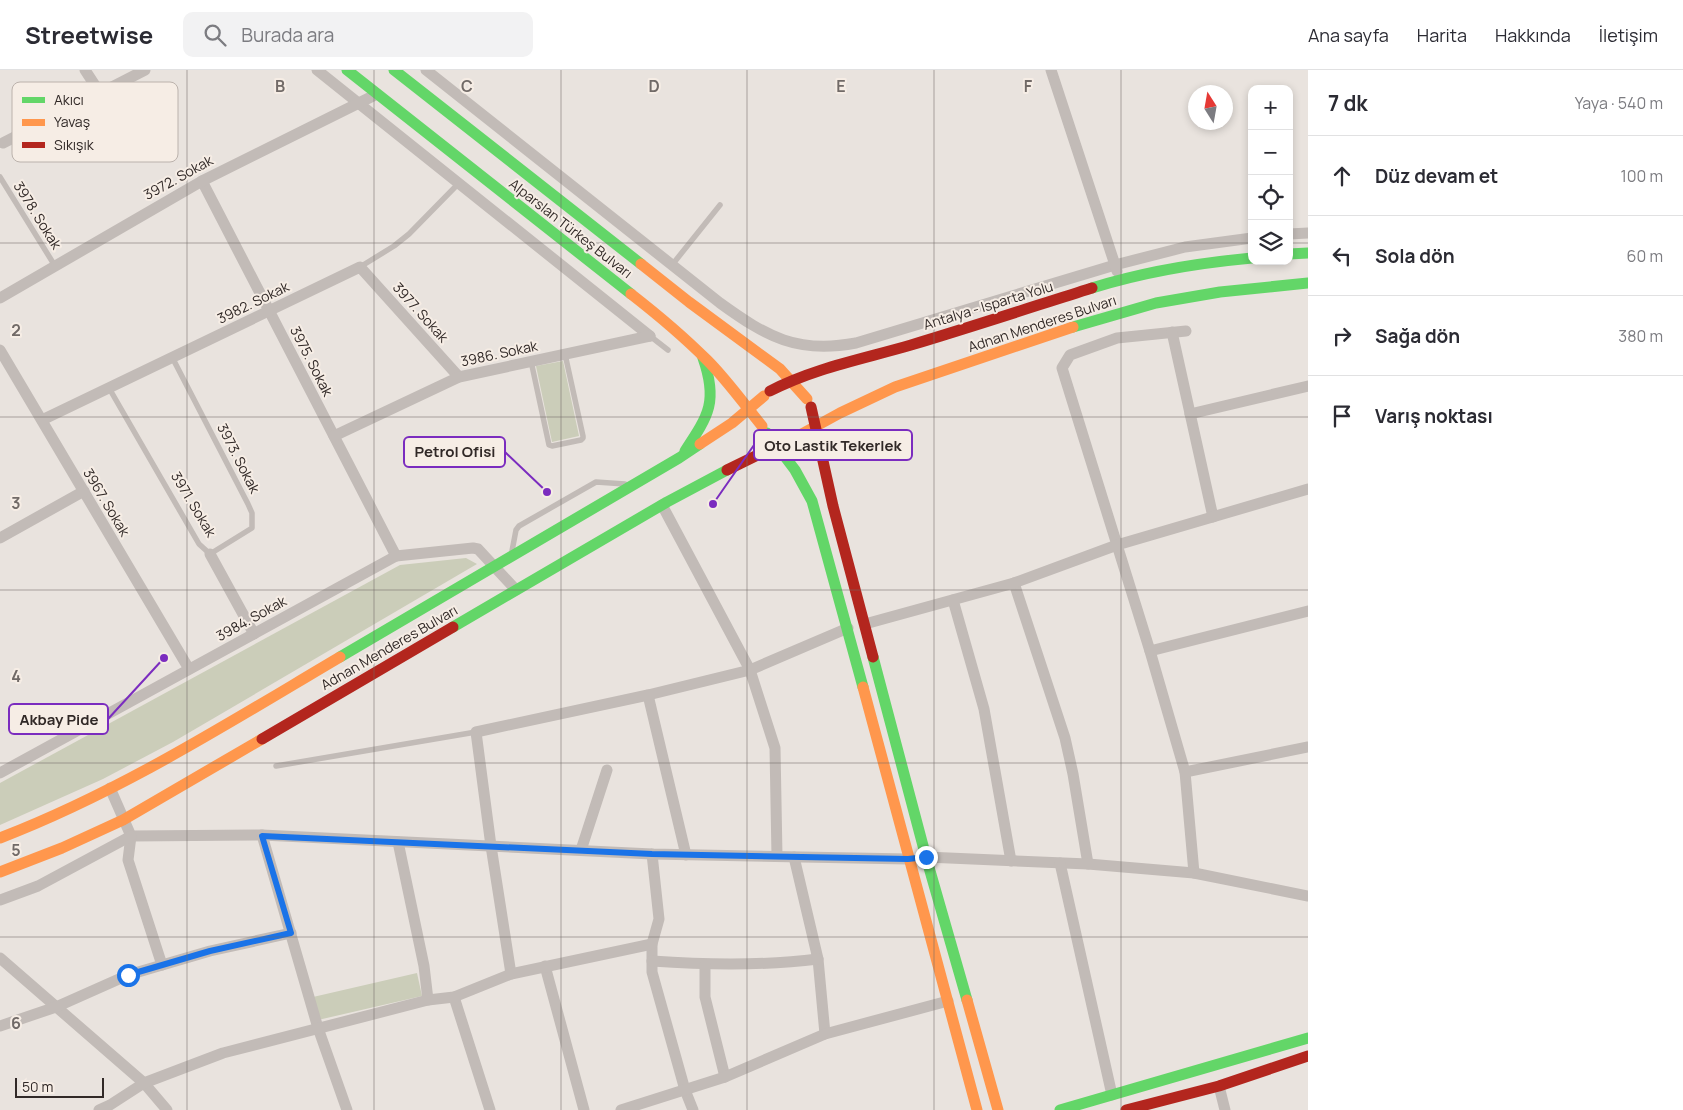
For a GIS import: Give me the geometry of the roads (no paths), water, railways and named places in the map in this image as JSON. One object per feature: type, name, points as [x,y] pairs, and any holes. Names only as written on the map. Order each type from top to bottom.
[{"type":"main road","name":"Alparslan Türkeş Bulvarı","points":[[347,70],[658,315],[702,355],[732,388],[792,466],[811,498],[848,628],[908,859],[977,1110]]},
{"type":"main road","name":"Alparslan Türkeş Bulvarı","points":[[394,70],[660,279],[768,360],[791,380],[809,403]]},
{"type":"main road","points":[[1293,254],[1308,252]]},
{"type":"main road","name":"Antalya - Isparta Yolu","points":[[767,393],[791,380],[1119,280],[1218,261],[1248,258]]},
{"type":"main road","name":"Adnan Menderes Bulvarı","points":[[0,872],[124,819],[662,505],[717,475],[861,403],[904,384],[1075,326],[1156,303],[1220,292],[1308,283]]},
{"type":"main road","points":[[682,455],[700,428],[711,404],[710,375],[702,355]]},
{"type":"main road","points":[[809,403],[811,416],[809,424],[804,431],[794,438],[781,440],[773,437],[764,430],[759,419],[760,403],[767,393],[786,386],[802,393],[809,403],[816,426],[833,506],[926,857],[998,1110]]},
{"type":"main road","name":"Adnan Menderes Bulvarı","points":[[0,838],[110,788],[176,753],[682,455],[732,424],[767,393]]},
{"type":"main road","points":[[908,859],[926,857]]},
{"type":"main road","points":[[1060,1110],[1308,1038]]},
{"type":"main road","points":[[1126,1110],[1219,1086],[1308,1056]]},
{"type":"main road","points":[[1212,1066],[1219,1086]]},
{"type":"street","points":[[85,70],[93,82]]},
{"type":"street","points":[[122,82],[145,70]]},
{"type":"street","points":[[317,70],[650,336]]},
{"type":"street","points":[[426,70],[746,322],[779,339],[798,345],[816,347],[856,343],[1115,265],[1185,247],[1248,239]]},
{"type":"street","points":[[1051,70],[1119,280]]},
{"type":"street","name":"3972. Sokak","points":[[0,298],[202,181],[377,94]]},
{"type":"street","points":[[3,143],[12,138]]},
{"type":"street","name":"3975. Sokak","points":[[202,181],[396,556]]},
{"type":"street","points":[[1293,234],[1308,233]]},
{"type":"street","points":[[660,279],[672,265]]},
{"type":"street","name":"3982. Sokak","points":[[42,420],[360,266]]},
{"type":"street","name":"3977. Sokak","points":[[360,266],[459,377]]},
{"type":"street","points":[[1186,331],[1117,338],[1070,355],[1062,368],[1150,651],[1185,772],[1194,873]]},
{"type":"street","points":[[1172,332],[1213,517]]},
{"type":"street","name":"3986. Sokak","points":[[334,436],[459,377],[650,336]]},
{"type":"street","name":"3967. Sokak","points":[[0,350],[189,669]]},
{"type":"street","points":[[1190,414],[1308,386]]},
{"type":"street","points":[[864,624],[1014,582],[1117,545],[1308,489]]},
{"type":"street","points":[[0,538],[84,491]]},
{"type":"street","points":[[662,505],[750,670],[775,748],[777,856]]},
{"type":"street","name":"3984. Sokak","points":[[0,773],[396,556],[473,548],[478,550],[516,590]]},
{"type":"street","name":"3971. Sokak","points":[[210,554],[254,634]]},
{"type":"street","points":[[1014,582],[1065,738],[1088,864]]},
{"type":"street","points":[[953,600],[984,709],[1011,861]]},
{"type":"street","points":[[1150,651],[1308,611]]},
{"type":"street","points":[[511,974],[476,732],[648,695],[750,670],[848,628]]},
{"type":"street","points":[[648,695],[686,855]]},
{"type":"street","points":[[1185,772],[1308,747]]},
{"type":"street","points":[[580,850],[607,770]]},
{"type":"street","points":[[110,788],[131,836],[128,860],[162,965]]},
{"type":"street","points":[[0,900],[38,886],[131,836],[262,836],[652,854],[908,859]]},
{"type":"street","points":[[262,836],[318,1028],[347,1110]]},
{"type":"street","points":[[398,842],[424,966],[428,1000]]},
{"type":"street","points":[[652,854],[659,919],[652,944],[652,972],[685,1090],[693,1110]]},
{"type":"street","points":[[794,856],[818,959],[825,1034]]},
{"type":"street","points":[[926,857],[1088,864],[1194,873],[1308,896]]},
{"type":"street","points":[[1060,863],[1112,1095]]},
{"type":"street","points":[[0,1026],[56,1007],[128,975],[210,951],[291,933]]},
{"type":"street","points":[[99,1110],[144,1083],[223,1053],[428,1000],[454,997],[511,974],[652,944]]},
{"type":"street","points":[[0,958],[144,1083],[167,1110]]},
{"type":"street","points":[[652,961],[706,965],[786,963],[818,959]]},
{"type":"street","points":[[706,965],[705,997],[725,1077]]},
{"type":"street","points":[[545,966],[584,1110]]},
{"type":"street","points":[[454,997],[490,1110]]},
{"type":"street","points":[[622,1110],[725,1077],[825,1034],[948,1001]]},
{"type":"street","points":[[1219,1086],[1225,1110]]},
{"type":"lane","name":"3978. Sokak","points":[[0,177],[55,266]]},
{"type":"lane","name":"3982. Sokak","points":[[360,266],[402,240],[459,183]]},
{"type":"lane","points":[[672,265],[720,205]]},
{"type":"lane","points":[[650,336],[668,350]]},
{"type":"lane","points":[[531,361],[550,446],[583,438],[565,354]]},
{"type":"lane","name":"3973. Sokak","points":[[172,357],[252,513],[252,528],[210,554]]},
{"type":"lane","name":"3971. Sokak","points":[[109,388],[199,544],[210,554]]},
{"type":"lane","points":[[511,556],[516,530],[519,526],[596,482],[632,485]]},
{"type":"lane","points":[[276,766],[476,732]]},
{"type":"place","name":"Petrol Ofisi","points":[[547,492]]},
{"type":"place","name":"Oto Lastik Tekerlek","points":[[713,504]]},
{"type":"place","name":"Akbay Pide","points":[[164,658]]}]
